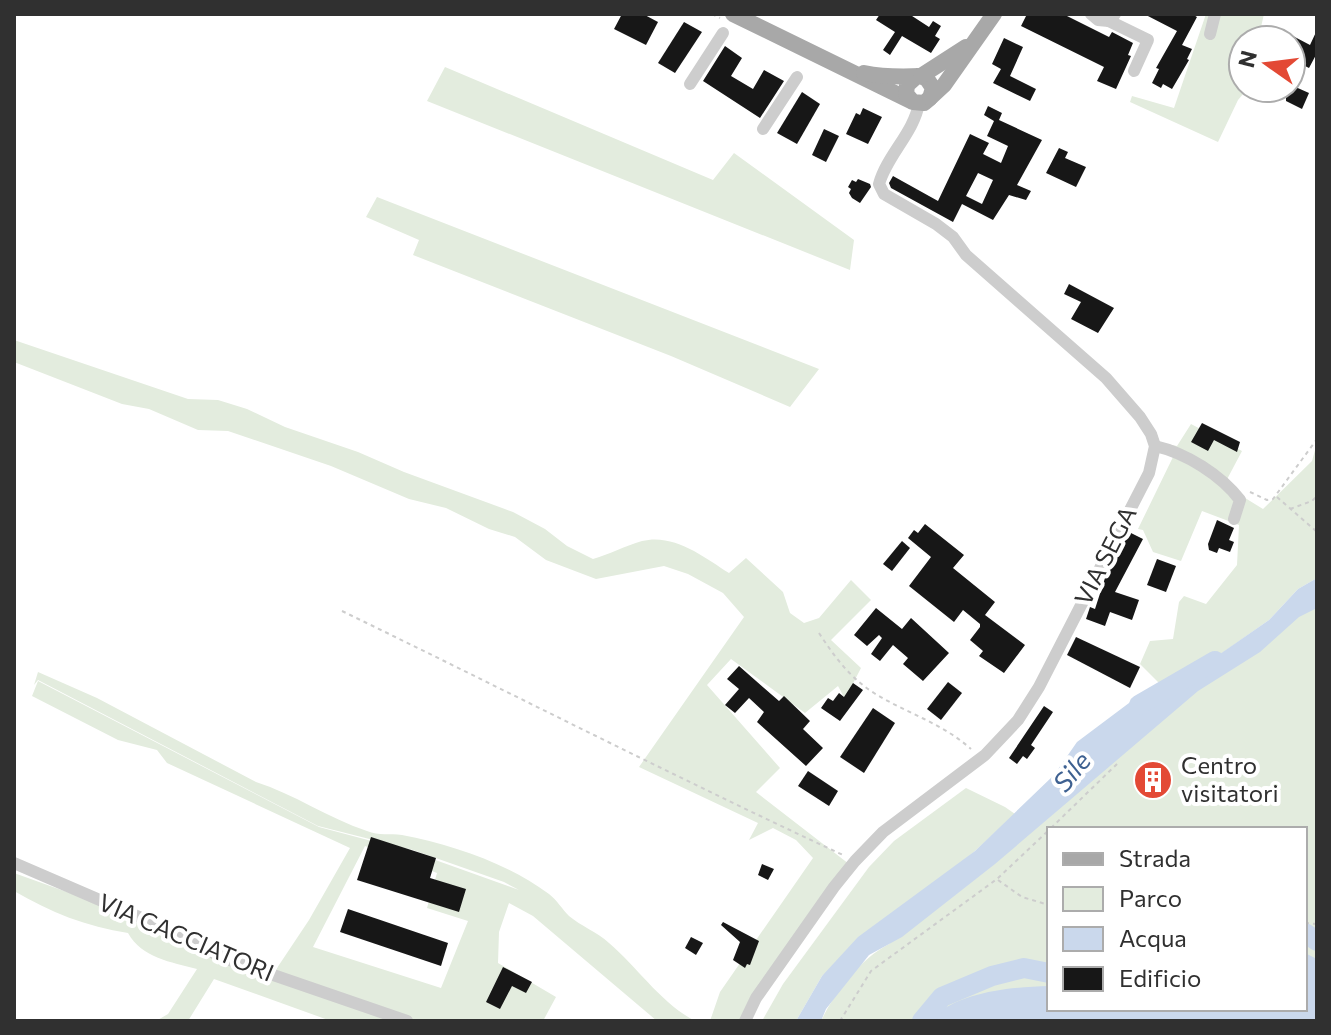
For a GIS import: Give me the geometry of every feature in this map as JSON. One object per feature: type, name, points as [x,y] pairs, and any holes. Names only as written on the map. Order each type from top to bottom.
[{"type":"main road","points":[[733,14],[920,101]]},
{"type":"main road","points":[[920,101],[944,85],[994,14]]},
{"type":"main road","points":[[920,101],[906,94],[907,85],[970,44]]},
{"type":"main road","points":[[850,70],[877,76],[919,76]]},
{"type":"street","points":[[1091,14],[1098,20],[1112,17],[1148,40],[1134,71]]},
{"type":"street","points":[[1210,34],[1215,14]]},
{"type":"street","points":[[690,84],[723,33]]},
{"type":"street","points":[[763,129],[797,77]]},
{"type":"street","points":[[920,101],[914,118],[882,174],[879,184],[884,194],[953,237],[966,255],[1106,378],[1140,417],[1155,446],[1182,454],[1231,488],[1240,500],[1234,519]]},
{"type":"street","name":"VIA SEGA","points":[[745,1021],[756,998],[855,861],[883,832],[981,758],[1018,720],[1039,687],[1149,473],[1155,446]]},
{"type":"street","name":"VIA CACCIATORI","points":[[14,863],[153,923],[224,958],[407,1021]]},
{"type":"path","points":[[1243,489],[1267,500],[1276,496],[1317,439]]},
{"type":"path","points":[[1276,496],[1317,532]]},
{"type":"path","points":[[1290,509],[1317,496]]},
{"type":"path","points":[[342,611],[674,776],[855,861]]},
{"type":"path","points":[[819,633],[848,672],[873,692],[928,719],[981,758]]},
{"type":"path","points":[[1051,827],[1118,763]]},
{"type":"path","points":[[840,1021],[871,971],[997,879],[1047,831]]},
{"type":"path","points":[[997,879],[1022,897],[1047,904]]},
{"type":"green space","points":[[1206,14],[1264,14],[1262,24],[1227,24],[1227,104],[1236,104],[1218,142],[1130,102],[1132,96],[1174,108]]},
{"type":"green space","points":[[445,67],[713,180],[734,153],[854,240],[850,270],[427,101]]},
{"type":"green space","points":[[377,197],[819,369],[790,407],[671,356],[413,255],[419,240],[366,217]]},
{"type":"green space","points":[[14,340],[188,399],[218,400],[247,409],[285,427],[513,512],[593,559],[654,539],[677,543],[729,573],[746,558],[783,592],[790,613],[804,623],[819,618],[851,580],[871,600],[831,640],[861,668],[845,699],[838,686],[805,713],[731,659],[707,685],[780,768],[756,792],[849,864],[743,1021],[710,1021],[720,992],[813,858],[796,840],[773,828],[749,840],[758,823],[639,767],[744,617],[723,593],[688,574],[664,566],[596,579],[546,560],[515,537],[489,529],[446,508],[409,499],[331,466],[228,431],[198,430],[149,409],[122,404],[14,362]]},
{"type":"green space","points":[[1191,424],[1242,451],[1224,485],[1263,509],[1312,461],[1317,443],[1317,578],[1298,589],[1269,620],[1171,689],[1165,689],[1140,664],[1150,641],[1173,639],[1179,602],[1184,596],[1206,604],[1237,565],[1239,525],[1202,511],[1181,561],[1153,552],[1143,530],[1138,529],[1173,457],[1167,444],[1177,446]]},
{"type":"green space","points":[[1317,601],[1317,990],[1307,986],[1307,827],[1047,827],[1047,1000],[932,1021],[821,1021],[833,999],[858,967],[1153,719]]},
{"type":"green space","points":[[38,672],[97,698],[256,782],[353,826],[441,844],[515,873],[549,894],[569,916],[604,939],[660,995],[695,1021],[657,1021],[533,916],[509,903],[499,932],[498,963],[556,997],[543,1021],[331,1021],[214,979],[188,1021],[156,1021],[168,1014],[197,969],[149,954],[128,933],[83,923],[28,899],[14,891],[14,873],[81,897],[267,983],[309,920],[350,848],[167,763],[157,750],[118,740],[32,696],[38,681],[319,827],[413,852],[519,890],[413,850],[318,826],[38,680],[34,685]],"holes":[[[365,846],[437,873],[427,908],[468,921],[441,988],[313,947]]]},
{"type":"green space","points":[[966,788],[1015,814],[975,851],[822,976],[796,1021],[762,1021],[783,984],[869,867],[894,841]]},
{"type":"water","points":[[1317,578],[1317,608],[1299,617],[1260,652],[1198,691],[995,864],[902,937],[869,955],[826,1009],[821,1021],[796,1021],[822,976],[858,937],[975,851],[1054,775],[1077,742],[1137,697],[1171,688],[1269,620],[1298,589]]},
{"type":"water","points":[[1307,954],[1317,959],[1317,1021],[927,1021],[939,1011],[968,997],[1047,986],[1047,1011],[1307,1011]]},
{"type":"building","points":[[622,14],[643,14],[658,22],[646,45],[614,29]]},
{"type":"building","points":[[880,14],[909,14],[929,27],[933,21],[941,26],[935,36],[940,39],[931,53],[902,36],[890,55],[883,50],[895,32],[876,20]]},
{"type":"building","points":[[1027,14],[1063,14],[1109,37],[1112,32],[1133,43],[1128,55],[1131,56],[1116,89],[1097,81],[1104,67],[1021,26]]},
{"type":"building","points":[[1144,14],[1192,14],[1197,17],[1182,45],[1192,49],[1189,60],[1172,89],[1152,83],[1159,69],[1156,68],[1177,31]]},
{"type":"building","points":[[684,22],[702,32],[675,73],[658,63]]},
{"type":"building","points":[[1317,30],[1317,53],[1309,68],[1307,43],[1310,45]]},
{"type":"building","points":[[1004,38],[1023,47],[1010,76],[1036,89],[1030,101],[993,83],[1001,69],[992,64]]},
{"type":"building","points":[[725,46],[742,58],[731,76],[753,89],[764,70],[784,81],[760,118],[703,81]]},
{"type":"building","points":[[802,92],[820,104],[797,144],[777,133]]},
{"type":"building","points":[[988,106],[1002,113],[999,120],[1042,140],[1017,185],[1031,191],[1026,200],[1009,195],[993,220],[962,204],[953,222],[891,188],[889,183],[893,176],[938,201],[970,134],[989,143],[983,154],[1001,163],[1008,146],[987,136],[994,121],[984,115]],"holes":[[[978,173],[993,180],[982,204],[966,196]]]},
{"type":"building","points":[[863,108],[882,117],[868,144],[846,134],[856,113],[860,115]]},
{"type":"building","points":[[824,129],[839,136],[826,162],[812,155]]},
{"type":"building","points":[[1059,148],[1068,152],[1065,158],[1086,167],[1076,187],[1046,173]]},
{"type":"building","points":[[858,179],[871,187],[860,203],[852,198],[848,187],[852,180],[856,182]]},
{"type":"building","points":[[1069,284],[1114,308],[1098,333],[1071,319],[1081,302],[1064,294]]},
{"type":"building","points":[[1202,423],[1240,442],[1237,452],[1214,440],[1208,451],[1191,442]]},
{"type":"building","points":[[1217,520],[1234,528],[1229,540],[1234,542],[1230,552],[1219,548],[1217,553],[1209,550],[1208,544]]},
{"type":"building","points":[[925,524],[964,555],[953,568],[995,602],[985,615],[1025,645],[1004,673],[979,656],[983,651],[970,640],[980,624],[963,610],[954,622],[909,586],[931,557],[908,538],[914,530],[918,533]]},
{"type":"building","points":[[1129,532],[1143,539],[1115,592],[1139,600],[1132,620],[1110,612],[1105,626],[1086,619],[1090,607],[1095,609],[1105,578]]},
{"type":"building","points":[[902,541],[910,548],[892,571],[883,564]]},
{"type":"building","points":[[1157,559],[1176,566],[1166,592],[1147,585]]},
{"type":"building","points":[[876,608],[902,629],[911,618],[949,653],[923,681],[903,664],[908,658],[893,645],[880,661],[871,654],[882,638],[879,635],[867,646],[854,635]]},
{"type":"building","points":[[1076,637],[1140,667],[1130,688],[1067,655]]},
{"type":"building","points":[[739,666],[779,701],[784,696],[810,721],[803,729],[823,748],[806,766],[757,722],[764,712],[749,698],[735,713],[725,705],[739,689],[727,679]]},
{"type":"building","points":[[948,682],[962,693],[941,720],[927,709]]},
{"type":"building","points":[[853,683],[863,690],[840,721],[821,708],[828,698],[833,701],[839,693],[844,697]]},
{"type":"building","points":[[1044,706],[1053,712],[1031,745],[1035,748],[1027,759],[1023,756],[1017,764],[1009,758]]},
{"type":"building","points":[[873,708],[895,723],[864,773],[840,757]]},
{"type":"building","name":"Centro visitatori","points":[[1159,763],[1169,772],[1146,797],[1136,787]]},
{"type":"building","points":[[808,771],[838,791],[829,806],[798,786]]},
{"type":"building","points":[[371,837],[436,858],[430,878],[466,889],[459,912],[357,880]]},
{"type":"building","points":[[762,864],[774,869],[768,880],[758,875]]},
{"type":"building","points":[[348,909],[448,943],[441,966],[340,932]]},
{"type":"building","points":[[723,922],[759,941],[750,965],[747,964],[745,968],[733,960],[740,942],[721,925]]},
{"type":"building","points":[[691,937],[703,943],[696,955],[685,948]]},
{"type":"building","points":[[503,967],[532,982],[526,993],[512,986],[500,1009],[486,1002]]},
{"type":"waterway","name":"Sile","points":[[1139,705],[1215,661]]},
{"type":"waterway","points":[[1307,934],[1317,941]]},
{"type":"waterway","points":[[922,1021],[942,997],[992,976],[1024,968],[1047,973]]},
{"type":"place","name":"Centro visitatori","points":[[1153,780]]}]
